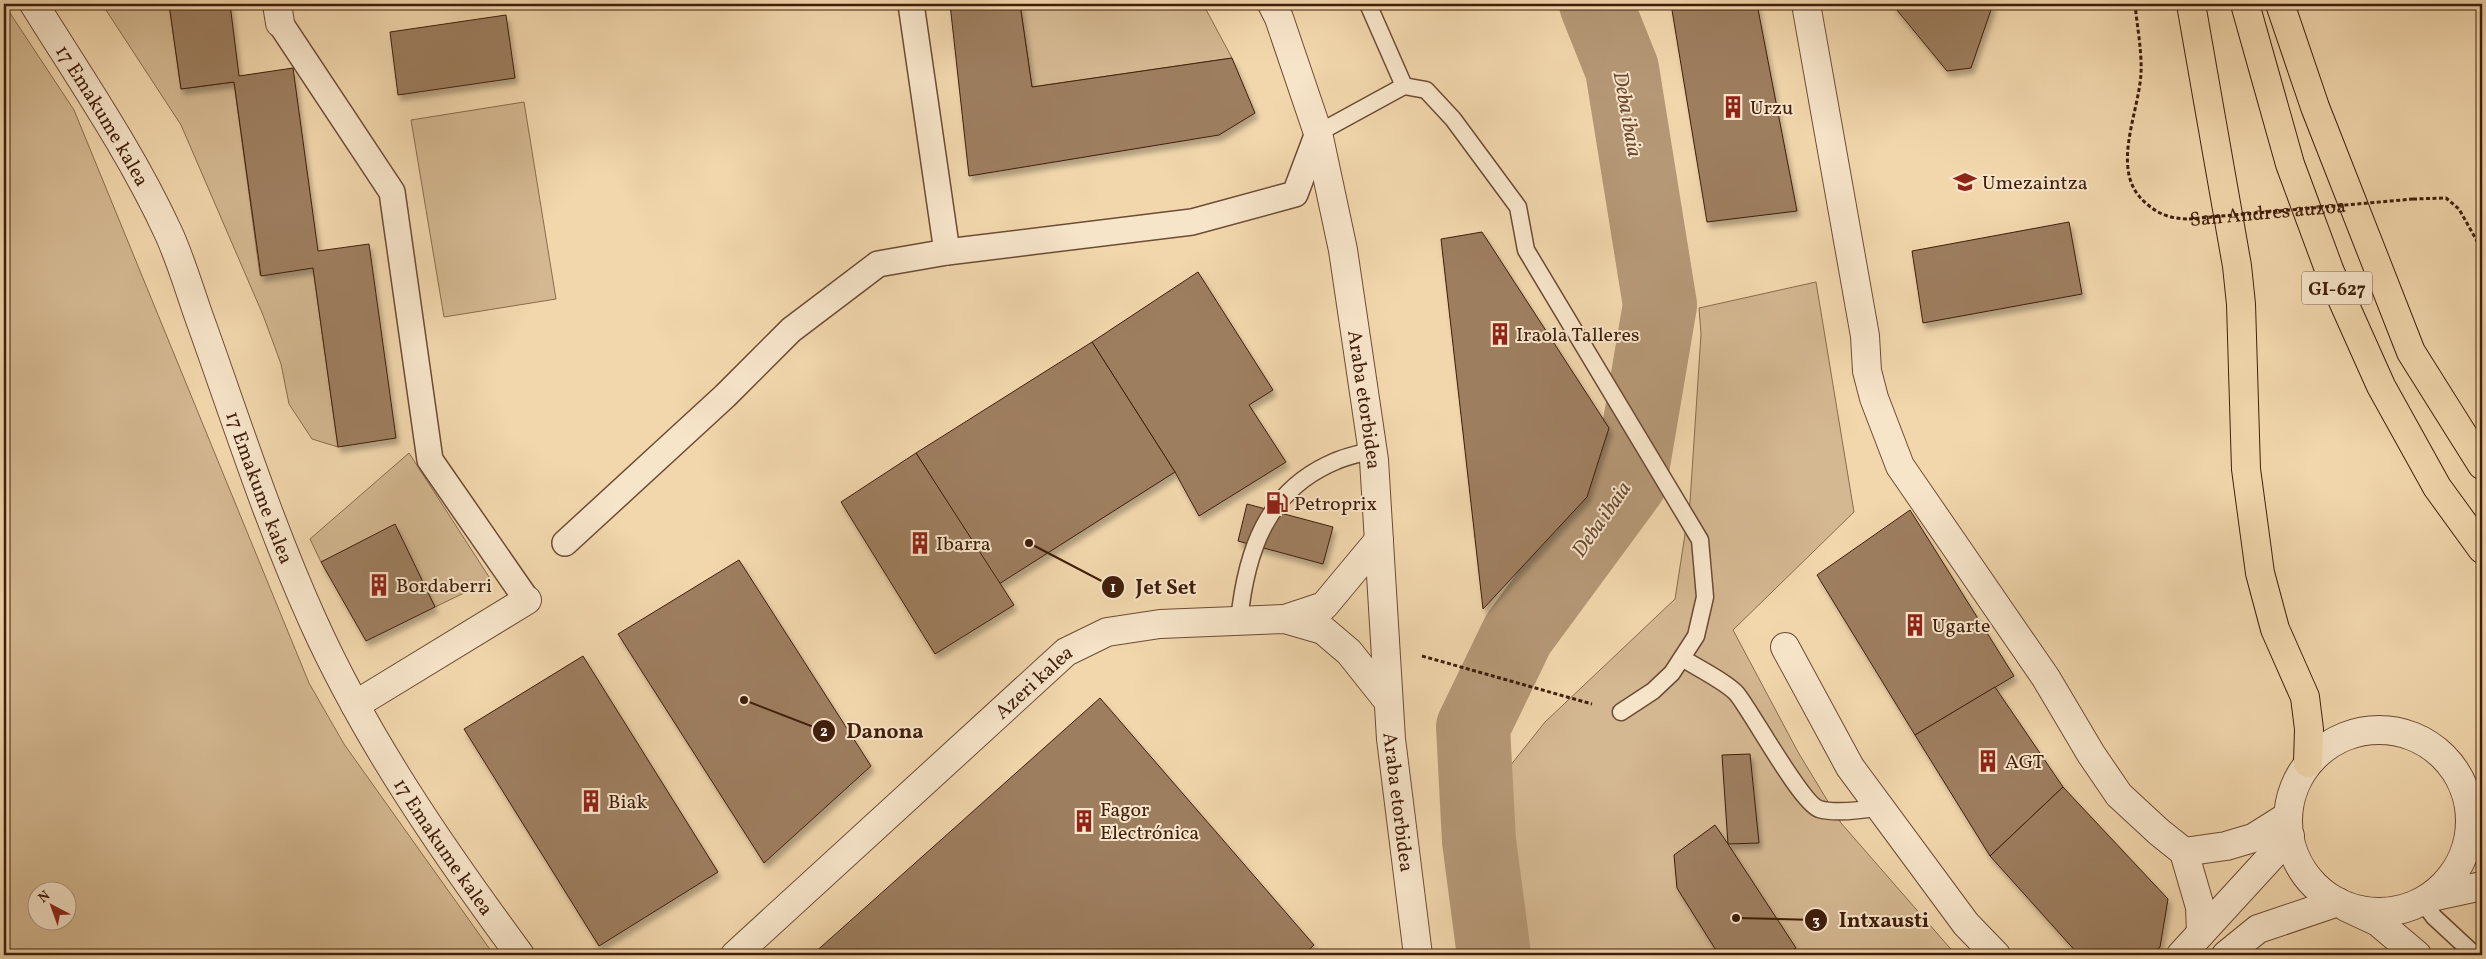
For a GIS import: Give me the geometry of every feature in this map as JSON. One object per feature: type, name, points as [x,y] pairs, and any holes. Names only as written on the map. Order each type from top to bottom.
[{"type":"main road","points":[[2191,4],[2237,266],[2241,304],[2246,469],[2260,572],[2275,629],[2305,697],[2309,729],[2308,763]]},
{"type":"main road","name":"GI-627","points":[[2244,4],[2290,164],[2330,272],[2381,386],[2437,487],[2482,549]]},
{"type":"main road","points":[[2280,4],[2315,107],[2411,352],[2482,465]]},
{"type":"street","name":"17 Emakume kalea","points":[[34,4],[122,147],[168,233],[273,523],[313,620],[354,705],[408,795],[520,955]]},
{"type":"street","points":[[911,4],[948,252]]},
{"type":"street","name":"Araba etorbidea","points":[[1272,4],[1279,18],[1318,133],[1344,250],[1372,450],[1388,702],[1418,955]]},
{"type":"street","points":[[1806,4],[1865,336],[1867,370],[1874,398],[1900,466],[2046,678],[2090,754],[2119,795],[2184,852],[2200,907],[2201,933]]},
{"type":"street","points":[[278,14],[392,192],[430,460],[527,600],[354,705]]},
{"type":"street","points":[[565,543],[726,396],[798,324],[878,264],[948,252],[1192,222],[1295,194],[1318,133]]},
{"type":"street","points":[[1285,619],[1324,606],[1378,540]]},
{"type":"street","name":"Azeri kalea","points":[[736,955],[1066,652],[1107,632],[1160,624],[1285,619],[1323,630],[1349,652],[1388,702]]},
{"type":"street","points":[[1785,647],[1850,767],[1966,924],[1996,955]]},
{"type":"street","points":[[2417,955],[2378,922],[2321,892],[2302,871],[2290,845],[2289,826],[2294,787],[2308,763],[2332,742],[2362,730],[2394,730],[2424,741],[2449,761],[2474,797],[2466,851],[2451,879],[2426,900]]},
{"type":"street","points":[[2184,852],[2226,846],[2289,826]]},
{"type":"street","points":[[2182,955],[2289,826]]},
{"type":"street","points":[[2226,955],[2258,929],[2342,904],[2374,913],[2403,910],[2426,900],[2482,886]]},
{"type":"lane","points":[[1368,4],[1404,86]]},
{"type":"lane","points":[[1318,133],[1404,86],[1426,90],[1453,119],[1518,207],[1526,250],[1700,540],[1705,597],[1696,636],[1672,673],[1653,691],[1621,712]]},
{"type":"lane","points":[[1239,621],[1243,582],[1257,537],[1283,498],[1305,479],[1336,461],[1372,450]]},
{"type":"lane","points":[[1682,658],[1736,692],[1783,762],[1799,792],[1818,809],[1856,812],[1880,807]]},
{"type":"lane","points":[[2426,900],[2434,917],[2475,955]]},
{"type":"path","name":"San Andres auzoa","points":[[2135,4],[2141,72],[2127,154],[2128,175],[2138,195],[2153,210],[2168,217],[2189,219],[2413,199],[2446,198],[2459,209],[2482,250]]},
{"type":"path","points":[[1459,666],[1621,712]]},
{"type":"shaded area","points":[[4,4],[74,110],[309,683],[344,744],[494,955],[4,955]]},
{"type":"shaded area","points":[[102,4],[169,4],[181,89],[234,82],[260,275],[313,268],[338,447],[312,439],[289,404],[281,364],[263,315],[181,125]]},
{"type":"shaded area","points":[[1020,4],[1203,4],[1232,58],[1032,87]]},
{"type":"shaded area","points":[[524,102],[556,299],[444,317],[411,120]]},
{"type":"shaded area","points":[[1816,282],[1854,512],[1733,630],[1798,752],[1841,823],[1956,955],[1527,955],[1511,896],[1506,771],[1545,722],[1675,599],[1690,502],[1701,334],[1699,308]]},
{"type":"shaded area","points":[[409,453],[491,580],[435,607],[395,525],[321,562],[310,539]]},
{"type":"building","points":[[169,4],[230,4],[239,76],[293,68],[318,251],[369,244],[396,438],[338,447],[313,268],[261,276],[234,82],[181,89]]},
{"type":"building","points":[[950,4],[1020,4],[1032,87],[1232,58],[1255,113],[1219,135],[969,176]]},
{"type":"building","name":"Urzu","points":[[1671,4],[1757,4],[1797,211],[1707,222]]},
{"type":"building","points":[[1892,4],[1993,4],[1971,68],[1947,71]]},
{"type":"building","points":[[506,15],[515,78],[398,95],[390,32]]},
{"type":"building","points":[[2069,222],[2082,294],[1923,323],[1912,251]]},
{"type":"building","name":"Iraola Talleres","points":[[1482,232],[1609,428],[1587,497],[1483,609],[1441,239]]},
{"type":"building","points":[[1198,272],[1273,390],[1249,405],[1286,462],[1199,516],[1175,472],[1092,342]]},
{"type":"building","points":[[1092,342],[1175,472],[999,584],[916,453]]},
{"type":"building","name":"Ibarra","points":[[916,453],[1014,605],[935,654],[841,502]]},
{"type":"building","points":[[1247,504],[1333,527],[1323,564],[1238,541]]},
{"type":"building","name":"Ugarte","points":[[1910,510],[2014,676],[1915,735],[1817,575]]},
{"type":"building","name":"Bordaberri","points":[[395,524],[435,607],[366,641],[321,562]]},
{"type":"building","points":[[739,560],[871,766],[764,863],[618,634]]},
{"type":"building","name":"Biak","points":[[583,656],[718,872],[599,946],[464,729]]},
{"type":"building","name":"AGT","points":[[1995,687],[2063,787],[1990,856],[1915,735]]},
{"type":"building","name":"Fagor Electrónica","points":[[1100,698],[1314,945],[1303,955],[812,955]]},
{"type":"building","points":[[1750,754],[1759,843],[1728,844],[1722,755]]},
{"type":"building","points":[[2063,787],[2168,899],[2160,947],[2150,955],[2079,955],[1990,856]]},
{"type":"building","points":[[1715,825],[1796,948],[1783,955],[1719,955],[1677,888],[1674,855]]},
{"type":"waterway","name":"Deba ibaia","points":[[1494,955],[1479,841],[1473,727],[1518,634],[1630,482],[1660,305],[1622,69],[1596,4]]},
{"type":"place","name":"Urzu","points":[[1733,107]]},
{"type":"place","name":"Umezaintza","points":[[1965,182]]},
{"type":"place","name":"Iraola Talleres","points":[[1500,334]]},
{"type":"place","name":"Petroprix","points":[[1277,503]]},
{"type":"place","name":"Ibarra","points":[[920,543]]},
{"type":"place","name":"Jet Set","points":[[1029,543]]},
{"type":"place","name":"Bordaberri","points":[[379,585]]},
{"type":"place","name":"Ugarte","points":[[1915,625]]},
{"type":"place","name":"Danona","points":[[744,700]]},
{"type":"place","name":"AGT","points":[[1988,761]]},
{"type":"place","name":"Biak","points":[[591,801]]},
{"type":"place","name":"Fagor Electrónica","points":[[1084,821]]},
{"type":"place","name":"Intxausti","points":[[1736,918]]}]
